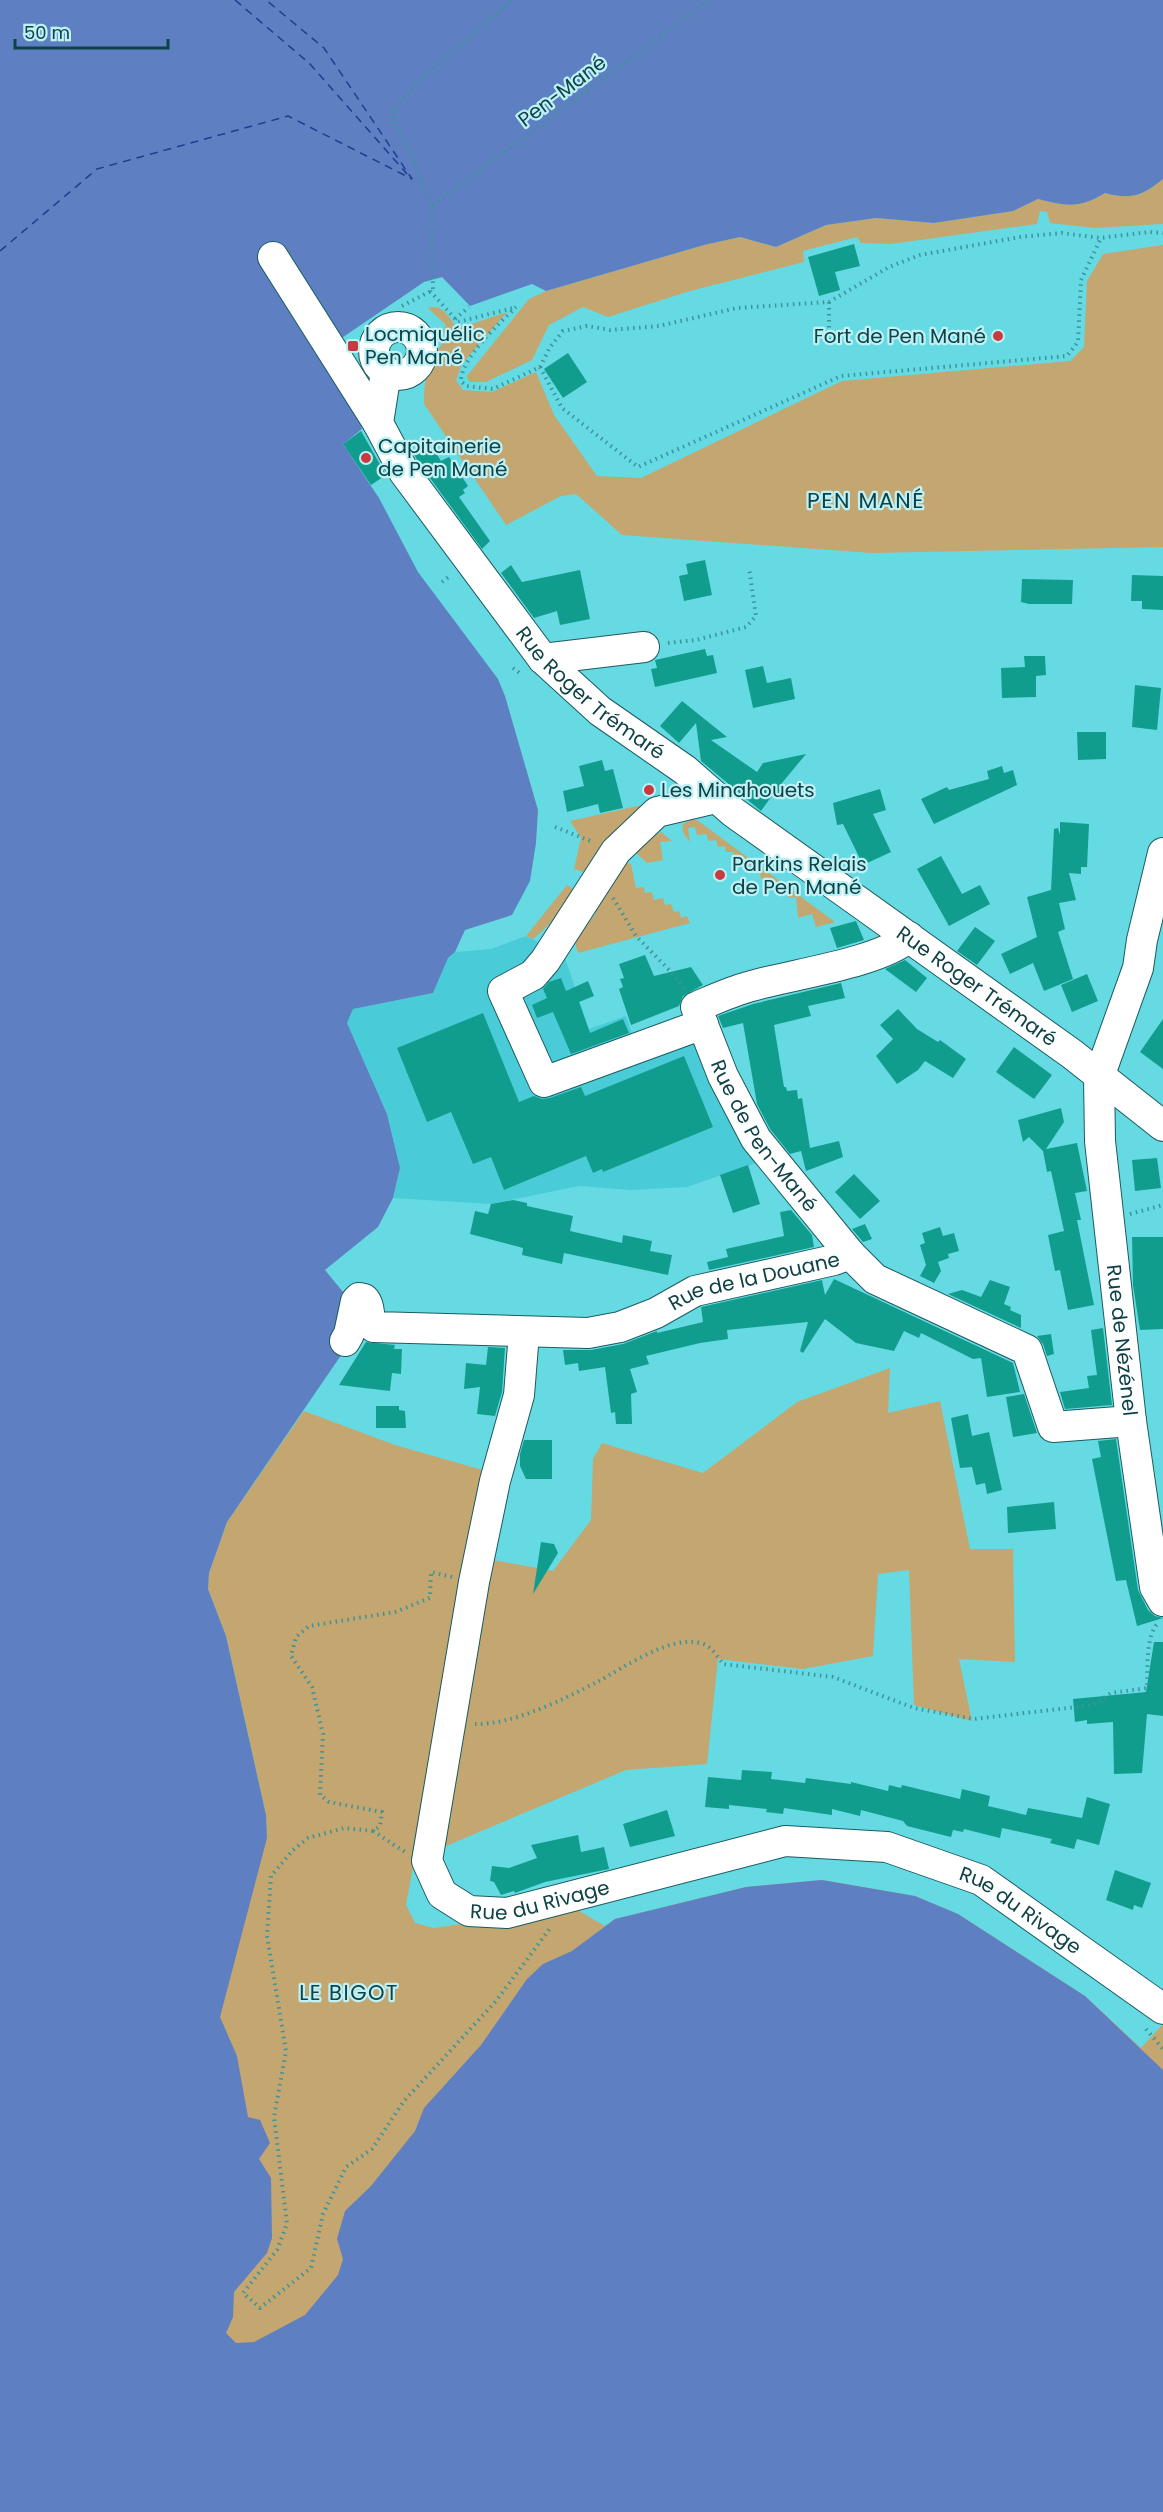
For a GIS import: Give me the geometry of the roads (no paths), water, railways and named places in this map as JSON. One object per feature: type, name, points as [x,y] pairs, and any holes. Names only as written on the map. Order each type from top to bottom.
[{"type":"street","name":"Rue Roger Trémaré","points":[[273,257],[378,423],[404,472],[543,659],[600,711],[684,770],[716,798],[1072,1054],[1163,1126]]},
{"type":"street","points":[[378,423],[386,372]]},
{"type":"street","points":[[543,659],[644,647]]},
{"type":"street","points":[[716,798],[657,812],[616,851],[545,961],[533,975],[503,991],[544,1083],[699,1016],[747,987],[864,958],[898,946],[909,937]]},
{"type":"street","points":[[1099,1077],[1138,968],[1153,937],[1163,853]]},
{"type":"street","name":"Rue de Pen-Mané","points":[[699,1016],[723,1076],[756,1138],[850,1254]]},
{"type":"street","name":"Rue de Nézénel","points":[[1099,1077],[1100,1141],[1131,1421],[1155,1587],[1163,1601]]},
{"type":"street","name":"Rue de la Douane","points":[[345,1341],[349,1334],[357,1299],[366,1300],[374,1327],[588,1333],[620,1327],[656,1313],[695,1291],[834,1260],[850,1254],[875,1279],[1027,1350],[1053,1428],[1131,1421]]},
{"type":"street","name":"Rue du Rivage","points":[[524,1333],[519,1395],[495,1481],[474,1582],[427,1861],[442,1894],[469,1911],[507,1913],[785,1841],[887,1847],[981,1881],[1163,2009]]},
{"type":"place","name":"Fort de Pen Mané","points":[[998,336]]},
{"type":"place","name":"Locmiquélic Pen Mané","points":[[353,346]]},
{"type":"place","name":"Capitainerie de Pen Mané","points":[[366,458]]},
{"type":"place","name":"Les Minahouets","points":[[649,790]]},
{"type":"place","name":"Parkins Relais de Pen Mané","points":[[720,875]]},
{"type":"district","name":"PEN MANÉ","points":[[866,500]]},
{"type":"district","name":"LE BIGOT","points":[[349,1993]]}]
